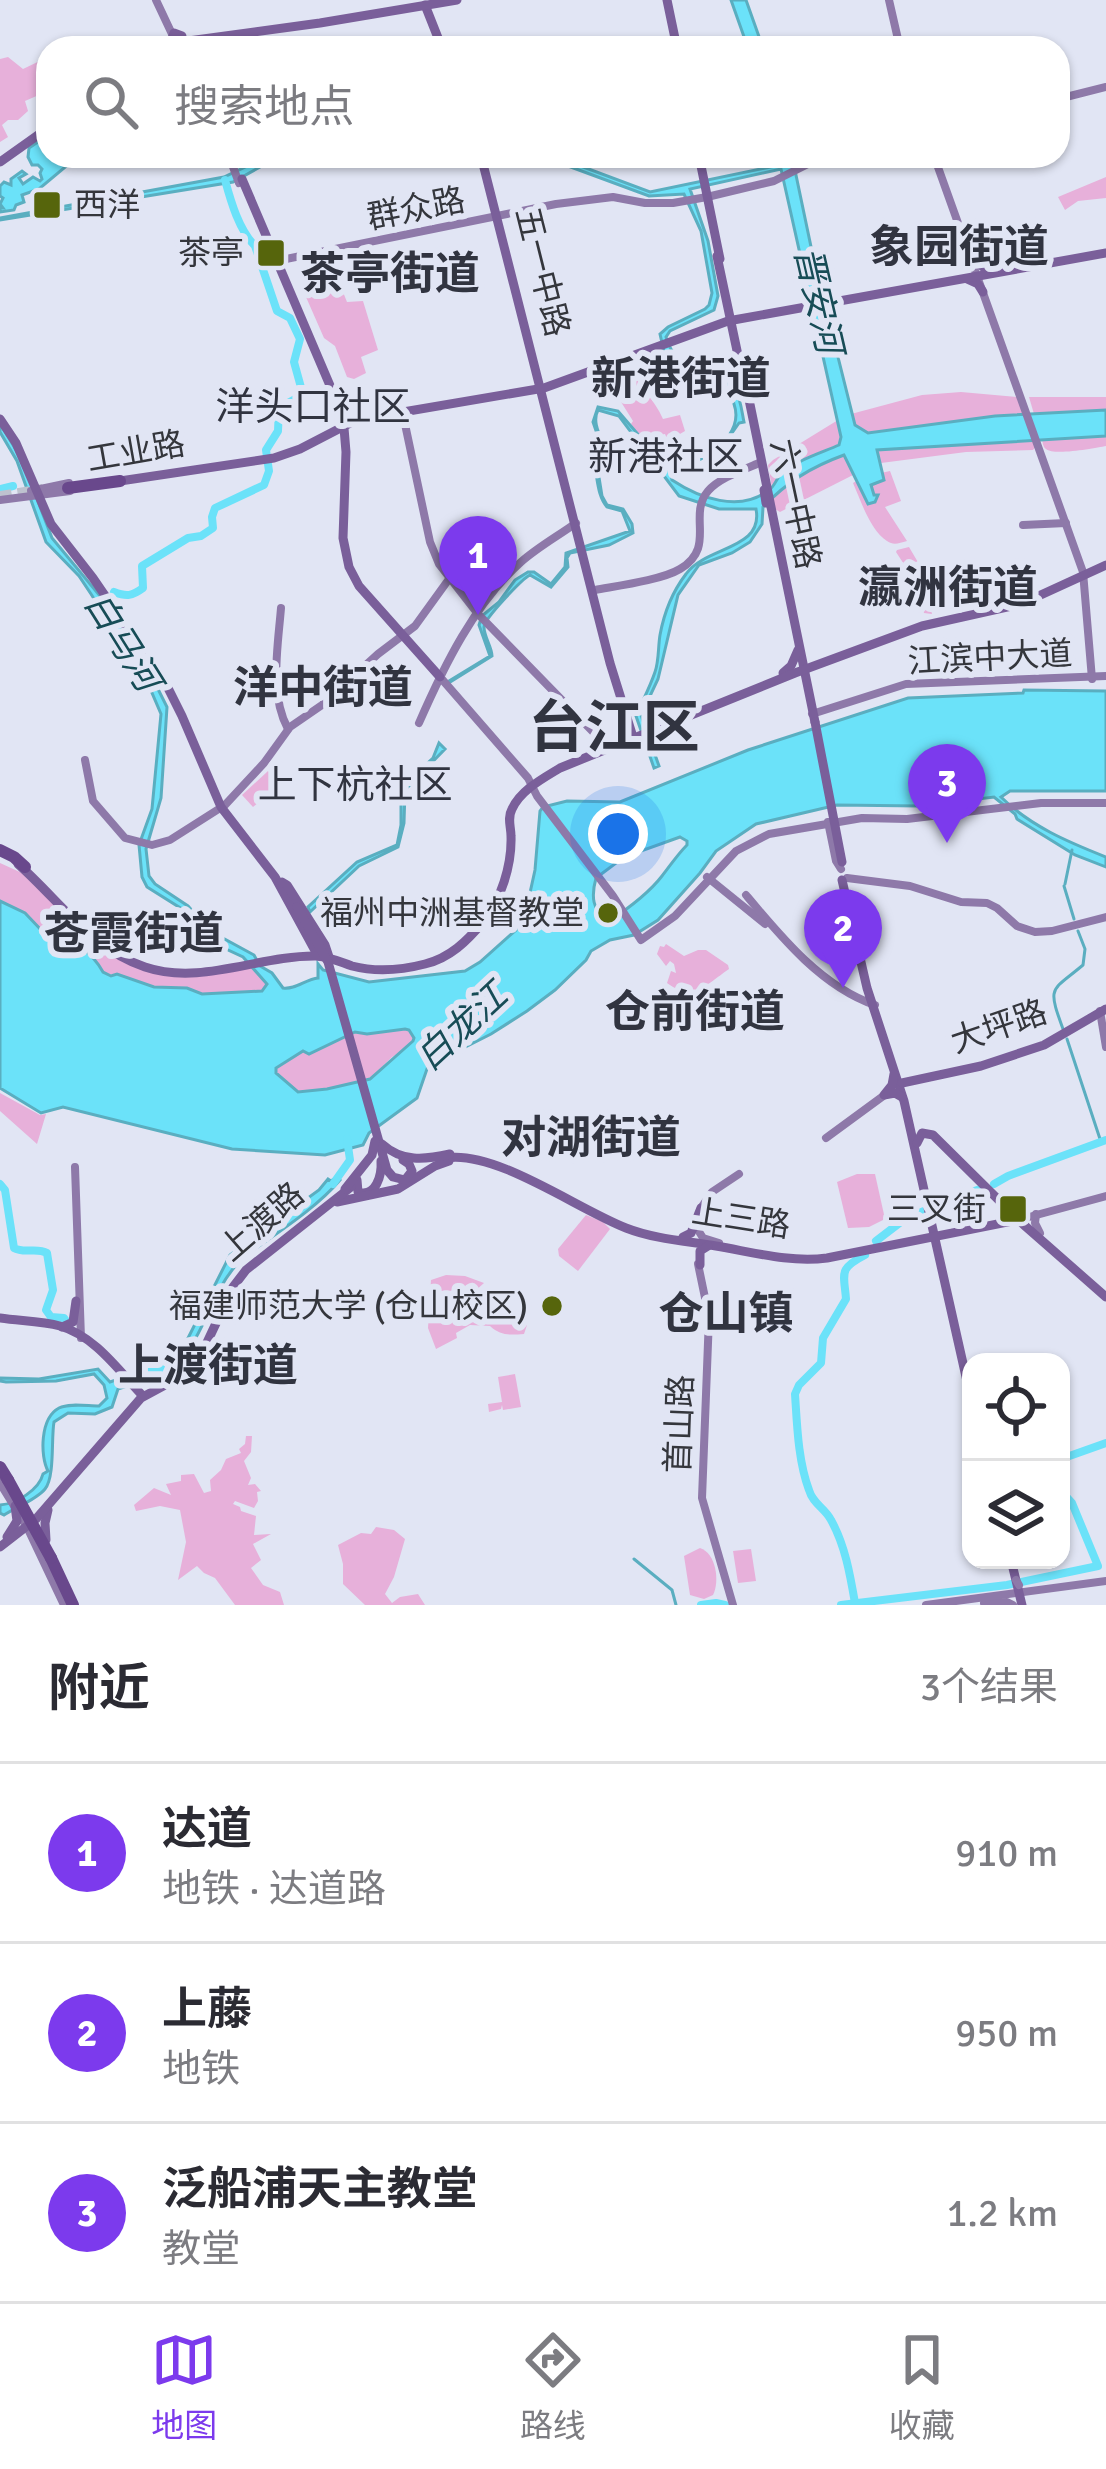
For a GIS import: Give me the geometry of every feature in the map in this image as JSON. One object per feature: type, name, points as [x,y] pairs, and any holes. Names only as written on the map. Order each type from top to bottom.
[{"type":"highway","points":[[66,488],[120,479]]},
{"type":"highway","points":[[1,854],[24,868]]},
{"type":"highway","points":[[2,1474],[71,1603]]},
{"type":"highway","points":[[64,1576],[71,1603]]},
{"type":"main road","points":[[158,0],[176,36]]},
{"type":"main road","points":[[210,36],[457,0]]},
{"type":"main road","points":[[666,0],[673,36]]},
{"type":"main road","points":[[888,0],[896,36]]},
{"type":"main road","points":[[428,2],[439,36]]},
{"type":"main road","points":[[1070,94],[1106,86]]},
{"type":"main road","points":[[0,163],[36,139]]},
{"type":"main road","points":[[235,168],[337,403],[344,440],[340,538],[355,585],[531,785],[639,938],[672,919],[708,878],[754,839],[833,820],[908,819],[1052,801],[1106,802]]},
{"type":"main road","name":"五一中路","points":[[485,168],[583,550]]},
{"type":"main road","name":"六一中路","points":[[698,168],[699,193],[733,318],[843,872]]},
{"type":"main road","name":"群众路","points":[[274,258],[545,206],[613,197],[645,203],[777,178],[799,168]]},
{"type":"main road","points":[[940,168],[1085,573]]},
{"type":"main road","points":[[716,248],[744,384]]},
{"type":"main road","points":[[978,274],[1106,250]]},
{"type":"main road","points":[[978,274],[1106,250]]},
{"type":"main road","points":[[972,258],[993,269]]},
{"type":"main road","points":[[972,258],[961,276],[976,282],[983,292]]},
{"type":"main road","points":[[978,274],[1028,414]]},
{"type":"main road","name":"工业路","points":[[120,479],[269,456],[361,418],[558,382],[733,318],[978,274]]},
{"type":"main road","points":[[545,402],[558,382]]},
{"type":"main road","points":[[537,383],[545,402]]},
{"type":"main road","points":[[337,403],[361,418],[344,440]]},
{"type":"main road","points":[[337,403],[336,418],[325,432],[344,440]]},
{"type":"main road","points":[[403,411],[428,545],[480,618],[597,743]]},
{"type":"main road","points":[[0,417],[26,456],[35,492],[174,691],[222,805],[281,883],[328,962],[387,1170],[404,1180],[412,1171],[400,1159]]},
{"type":"main road","points":[[1037,440],[1085,573],[1098,678]]},
{"type":"main road","points":[[595,589],[682,567],[700,545],[700,504],[705,493],[715,483],[760,461]]},
{"type":"main road","name":"工业路","points":[[0,498],[66,488]]},
{"type":"main road","points":[[420,723],[440,679],[518,564],[576,524]]},
{"type":"main road","points":[[583,550],[611,657],[638,733]]},
{"type":"main road","points":[[583,550],[638,733]]},
{"type":"main road","points":[[531,785],[570,762],[782,676],[922,626],[1028,602],[1106,563]]},
{"type":"main road","points":[[782,676],[800,650],[810,660],[824,661],[926,621],[1018,601],[1085,573]]},
{"type":"main road","points":[[413,648],[414,625],[448,579]]},
{"type":"main road","points":[[1002,605],[1007,591],[1018,601]]},
{"type":"main road","points":[[282,608],[279,689],[288,727]]},
{"type":"main road","points":[[87,761],[97,801],[126,835],[149,843],[168,839],[222,805],[264,764],[288,727],[397,634],[414,625]]},
{"type":"main road","points":[[499,638],[597,743]]},
{"type":"main road","points":[[782,676],[795,678],[807,691],[824,661]]},
{"type":"main road","name":"江滨中大道","points":[[813,716],[906,687],[1098,678]]},
{"type":"main road","points":[[24,868],[58,908],[120,957],[144,967],[174,974],[323,955],[357,967],[386,970],[427,964],[459,947],[497,899],[510,851],[509,816],[534,778],[597,743],[638,733]]},
{"type":"main road","points":[[833,820],[845,858],[843,872],[867,988],[914,1129],[962,1355]]},
{"type":"main road","points":[[843,872],[956,900],[988,903],[1032,932],[1106,916]]},
{"type":"main road","points":[[843,872],[875,1006],[901,1084]]},
{"type":"main road","points":[[708,878],[755,909],[843,990],[875,1006]]},
{"type":"main road","points":[[281,883],[287,885],[323,955]]},
{"type":"main road","points":[[741,898],[820,976],[852,999],[875,1006]]},
{"type":"main road","points":[[858,999],[866,996],[867,988]]},
{"type":"main road","points":[[1103,1009],[1106,1026]]},
{"type":"main road","points":[[1103,1009],[1106,1047]]},
{"type":"main road","name":"大坪路","points":[[901,1084],[1042,1045],[1103,1009]]},
{"type":"main road","points":[[884,1095],[893,1082],[894,1069]]},
{"type":"main road","points":[[915,1081],[906,1099],[965,1353]]},
{"type":"main road","points":[[826,1138],[901,1084]]},
{"type":"main road","points":[[884,1095],[897,1093],[906,1099]]},
{"type":"main road","points":[[914,1129],[933,1133],[1019,1218]]},
{"type":"main road","points":[[917,1143],[920,1134],[933,1133],[1019,1218],[1106,1294]]},
{"type":"main road","points":[[376,1135],[384,1171],[392,1179],[410,1182]]},
{"type":"main road","points":[[376,1135],[385,1148],[401,1156],[451,1157]]},
{"type":"main road","points":[[346,1194],[372,1155],[376,1135]]},
{"type":"main road","points":[[330,1201],[379,1154]]},
{"type":"main road","points":[[357,1180],[361,1193],[370,1192],[378,1182],[379,1154]]},
{"type":"main road","points":[[330,1201],[379,1154],[431,1162],[451,1157]]},
{"type":"main road","points":[[330,1201],[346,1194],[390,1192],[451,1157]]},
{"type":"main road","name":"上三路","points":[[451,1157],[472,1157],[622,1226],[812,1257],[1019,1218]]},
{"type":"main road","points":[[73,1166],[78,1336],[76,1300],[73,1166]]},
{"type":"main road","points":[[691,1239],[706,1201],[739,1174],[715,1189],[701,1208],[692,1233],[691,1239],[690,1246],[698,1262]]},
{"type":"main road","points":[[1019,1218],[1106,1195]]},
{"type":"main road","points":[[1019,1218],[1106,1195]]},
{"type":"main road","name":"上渡路","points":[[141,1397],[178,1378],[195,1363],[244,1271],[330,1201]]},
{"type":"main road","points":[[1036,1214],[1038,1234]]},
{"type":"main road","name":"上三路","points":[[937,1234],[1019,1218]]},
{"type":"main road","points":[[991,1226],[1013,1226],[1038,1234]]},
{"type":"main road","name":"首山路","points":[[691,1239],[711,1317],[704,1495],[734,1605]]},
{"type":"main road","points":[[698,1262],[700,1250],[717,1245]]},
{"type":"main road","points":[[62,1327],[73,1322],[76,1300]]},
{"type":"main road","points":[[0,1320],[78,1336]]},
{"type":"main road","points":[[0,1320],[62,1327],[78,1336],[141,1397]]},
{"type":"main road","points":[[3,1542],[52,1502],[141,1397]]},
{"type":"main road","points":[[30,1522],[141,1397]]},
{"type":"main road","points":[[2,1474],[18,1502],[17,1521],[3,1542]]},
{"type":"main road","points":[[2,1474],[71,1603]]},
{"type":"main road","points":[[41,1542],[52,1502]]},
{"type":"main road","points":[[3,1542],[23,1536],[41,1542],[64,1576]]},
{"type":"main road","points":[[926,1605],[1106,1583]]},
{"type":"main road","points":[[963,1605],[1035,1594]]},
{"type":"shaded area","points":[[8,57],[23,69],[36,63],[36,96],[25,101],[28,111],[18,120],[2,125],[8,137],[0,142],[0,59]]},
{"type":"shaded area","points":[[1106,177],[1106,198],[1078,201],[1065,210],[1058,197]]},
{"type":"shaded area","points":[[323,282],[339,282],[347,302],[363,301],[378,350],[361,357],[366,373],[354,379],[347,377],[335,346],[324,338],[306,297]]},
{"type":"shaded area","points":[[628,365],[663,419],[680,415],[685,431],[668,441],[665,434],[647,432],[641,437],[606,378]]},
{"type":"shaded area","points":[[961,392],[1017,397],[1023,414],[868,433],[855,425],[851,414],[922,395]]},
{"type":"shaded area","points":[[1029,397],[1106,397],[1106,410],[1034,414]]},
{"type":"shaded area","points":[[838,420],[839,446],[781,475],[772,488],[768,465]]},
{"type":"shaded area","points":[[1106,436],[1106,446],[1066,452],[1046,449],[1042,440]]},
{"type":"shaded area","points":[[1032,440],[1033,450],[966,452],[881,463],[876,450]]},
{"type":"shaded area","points":[[844,455],[855,474],[780,512],[775,509],[773,496],[796,477]]},
{"type":"shaded area","points":[[890,471],[901,501],[885,507],[907,541],[897,544],[876,530],[853,483],[858,480],[868,504],[876,497],[871,485],[883,480],[881,473]]},
{"type":"shaded area","points":[[909,547],[919,564],[932,614],[924,613],[911,575],[896,552]]},
{"type":"shaded area","points":[[268,771],[276,778],[276,787],[253,807],[242,795]]},
{"type":"shaded area","points":[[0,863],[22,873],[69,918],[149,971],[250,967],[267,986],[262,991],[202,994],[103,972],[82,948],[50,935],[0,901]]},
{"type":"shaded area","points":[[666,944],[684,956],[706,950],[729,969],[699,989],[676,989],[667,983],[671,971],[676,973],[674,964],[670,961],[666,966],[657,954]]},
{"type":"shaded area","points":[[405,1029],[414,1038],[408,1048],[370,1079],[298,1092],[276,1073],[303,1051],[310,1054],[355,1032]]},
{"type":"shaded area","points":[[0,1093],[46,1114],[37,1144],[0,1111]]},
{"type":"shaded area","points":[[857,1174],[875,1174],[885,1219],[869,1227],[848,1228],[837,1182]]},
{"type":"shaded area","points":[[586,1215],[610,1229],[578,1271],[559,1256],[558,1249]]},
{"type":"shaded area","points":[[446,1275],[484,1283],[475,1291],[485,1308],[511,1306],[527,1325],[524,1334],[470,1325],[436,1349],[428,1328],[431,1280]]},
{"type":"shaded area","points":[[515,1374],[521,1407],[503,1410],[502,1405],[489,1412],[488,1404],[502,1402],[498,1377]]},
{"type":"shaded area","points":[[246,1436],[252,1436],[251,1452],[244,1461],[251,1478],[248,1485],[255,1484],[261,1491],[254,1508],[233,1504],[256,1516],[254,1535],[271,1534],[253,1544],[261,1560],[251,1568],[263,1585],[280,1592],[284,1605],[235,1605],[215,1578],[197,1566],[178,1580],[186,1542],[180,1510],[160,1506],[136,1511],[134,1505],[154,1488],[171,1495],[166,1484],[181,1481],[181,1475],[194,1474],[204,1493],[211,1491],[210,1480],[226,1459],[241,1453]]},
{"type":"shaded area","points":[[376,1527],[394,1530],[405,1539],[385,1594],[392,1603],[418,1594],[425,1605],[365,1605],[343,1584],[338,1545],[361,1533],[371,1534]]},
{"type":"shaded area","points":[[700,1548],[710,1555],[716,1575],[713,1595],[704,1599],[690,1595],[684,1556]]},
{"type":"shaded area","points":[[751,1549],[756,1581],[738,1583],[733,1551]]},
{"type":"water","points":[[731,0],[746,0],[759,36],[744,36]]},
{"type":"water","points":[[36,143],[36,165],[28,157],[29,148]]},
{"type":"water","points":[[64,168],[39,189],[22,195],[24,202],[14,210],[0,212],[0,186],[4,182],[11,185],[11,179],[22,171],[26,174],[19,178],[23,184],[33,177],[40,181],[42,169]]},
{"type":"water","points":[[243,168],[258,168],[233,182],[0,220],[0,218],[224,177]]},
{"type":"water","name":"晋安河","points":[[573,168],[586,168],[650,192],[766,168],[795,168],[855,425],[868,433],[995,416],[1106,410],[1106,436],[877,450],[884,480],[871,485],[878,495],[868,504],[844,455],[781,490],[763,507],[762,524],[750,542],[699,565],[678,595],[658,679],[641,715],[659,766],[654,768],[636,716],[656,668],[670,603],[695,565],[751,533],[756,509],[719,509],[679,496],[619,416],[598,410],[596,425],[606,451],[597,465],[602,496],[607,505],[623,509],[633,533],[609,545],[570,553],[568,567],[551,587],[530,575],[526,578],[484,627],[492,656],[449,681],[490,656],[479,625],[515,580],[534,572],[551,584],[565,567],[566,553],[630,531],[622,511],[607,507],[600,492],[594,464],[603,451],[593,422],[598,407],[618,411],[667,468],[710,452],[733,428],[736,413],[728,392],[665,356],[660,334],[705,309],[712,293],[701,231],[684,194],[649,196]],"holes":[[[781,169],[841,437],[839,445],[793,466],[769,490],[745,501],[707,497],[672,480],[671,473],[720,450],[744,422],[738,395],[729,384],[679,358],[666,337],[714,310],[718,296],[708,241],[690,189]]]},
{"type":"water","points":[[0,423],[22,460],[52,538],[110,608],[167,707],[161,798],[146,849],[149,876],[188,906],[210,931],[254,955],[283,988],[318,978],[318,964],[323,970],[369,982],[465,971],[516,930],[526,911],[543,807],[567,801],[620,802],[748,750],[908,698],[1024,690],[1106,691],[1106,791],[1010,791],[1001,797],[1037,825],[1106,857],[1106,867],[1075,855],[1017,819],[994,797],[920,806],[837,805],[756,824],[716,851],[658,920],[591,951],[555,990],[527,1011],[428,1066],[417,1098],[369,1133],[363,1145],[325,1155],[232,1149],[63,1107],[41,1113],[0,1088],[0,901],[25,913],[44,933],[49,929],[80,947],[111,976],[202,994],[262,991],[267,984],[243,957],[211,942],[182,909],[147,887],[142,877],[139,845],[152,809],[161,714],[149,686],[79,576],[46,542],[17,461],[0,432]],"holes":[[[680,837],[687,845],[657,882],[608,922],[594,902],[596,878],[624,857]],[[405,1029],[413,1041],[370,1079],[298,1092],[276,1073],[276,1068],[303,1051],[309,1054],[355,1032]]]},
{"type":"water","points":[[439,743],[445,749],[405,790],[398,847],[359,866],[310,912],[308,907],[357,862],[397,845],[401,788],[433,758]]},
{"type":"water","points":[[328,1179],[340,1180],[312,1207],[240,1261],[195,1340],[173,1366],[156,1378],[140,1376],[136,1383],[118,1389],[112,1407],[95,1414],[68,1413],[54,1422],[51,1467],[45,1489],[4,1515],[0,1513],[0,1505],[26,1495],[48,1471],[43,1438],[53,1413],[68,1406],[99,1406],[107,1398],[94,1374],[56,1381],[6,1382],[0,1378],[39,1379],[98,1369],[110,1382],[170,1359],[182,1350],[230,1255]]},
{"type":"waterway","name":"白马河","points":[[114,592],[136,593],[143,588],[142,566],[213,528],[215,508],[264,485],[269,471],[266,450],[278,431],[279,408],[302,391],[294,362],[300,339],[290,318],[277,311],[225,180]]},
{"type":"waterway","points":[[0,489],[13,486]]},
{"type":"waterway","points":[[1065,884],[1072,850]]},
{"type":"waterway","points":[[1064,886],[1074,919]]},
{"type":"waterway","points":[[1063,1029],[1054,997],[1058,986],[1083,965],[1085,949],[1078,931]]},
{"type":"waterway","points":[[1067,1039],[1101,1142]]},
{"type":"waterway","points":[[333,1184],[350,1160],[347,1139]]},
{"type":"waterway","points":[[994,1184],[1106,1140]]},
{"type":"waterway","points":[[0,1184],[5,1190],[14,1248],[47,1253],[53,1290],[46,1310],[51,1317],[66,1321]]},
{"type":"waterway","points":[[938,1204],[980,1189]]},
{"type":"waterway","points":[[876,1241],[906,1218],[924,1211]]},
{"type":"waterway","points":[[855,1603],[840,1539],[805,1479],[795,1394],[821,1363],[823,1338],[846,1299],[847,1268],[865,1255]]},
{"type":"waterway","points":[[1070,1456],[1106,1443]]},
{"type":"waterway","points":[[841,1605],[1007,1585],[1098,1566],[1070,1501]]},
{"type":"waterway","points":[[634,1559],[672,1590],[676,1605]]},
{"type":"waterway","points":[[701,1605],[725,1605]]},
{"type":"tunnel","points":[[0,497],[43,490]]},
{"type":"place","name":"西洋","points":[[47,205]]},
{"type":"place","name":"茶亭","points":[[271,253]]},
{"type":"place","name":"达道","points":[[478,615]]},
{"type":"place","name":"泛船浦天主教堂","points":[[947,843]]},
{"type":"place","name":"福州中洲基督教堂","points":[[608,913]]},
{"type":"place","name":"上藤","points":[[843,988]]},
{"type":"place","name":"三叉街","points":[[1013,1209]]},
{"type":"place","name":"福建师范大学 (仓山校区)","points":[[552,1306]]},
{"type":"district","name":"象园街道","points":[[959,247]]},
{"type":"district","name":"茶亭街道","points":[[390,274]]},
{"type":"district","name":"新港街道","points":[[681,379]]},
{"type":"district","name":"洋头口社区","points":[[313,407]]},
{"type":"district","name":"新港社区","points":[[666,457]]},
{"type":"district","name":"瀛洲街道","points":[[948,588]]},
{"type":"district","name":"洋中街道","points":[[323,688]]},
{"type":"district","name":"台江区","points":[[614,728]]},
{"type":"district","name":"上下杭社区","points":[[355,785]]},
{"type":"district","name":"苍霞街道","points":[[134,934]]},
{"type":"district","name":"仓前街道","points":[[695,1012]]},
{"type":"district","name":"对湖街道","points":[[591,1138]]},
{"type":"district","name":"仓山镇","points":[[726,1314]]},
{"type":"district","name":"上渡街道","points":[[208,1366]]},
{"type":"water label","name":"白龙江","points":[[462,1027]]}]
